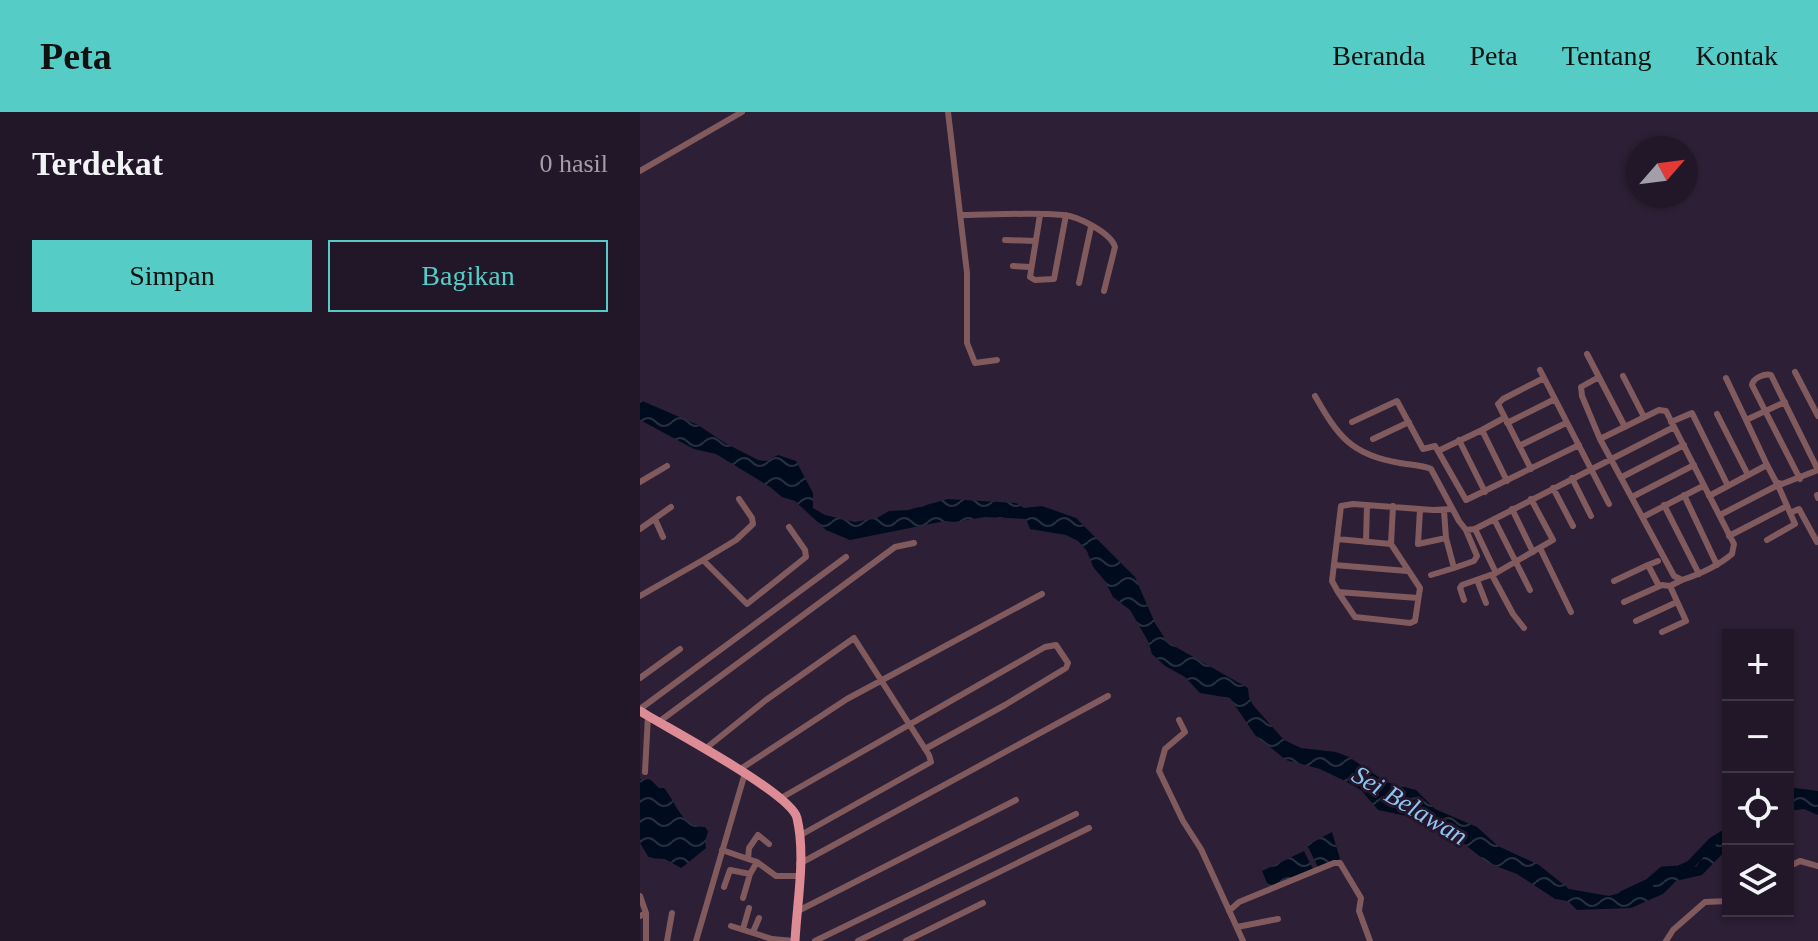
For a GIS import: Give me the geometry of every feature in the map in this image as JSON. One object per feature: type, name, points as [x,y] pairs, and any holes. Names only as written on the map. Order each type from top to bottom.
[{"type":"main road","points":[[643,712],[742,772],[781,798],[795,813],[799,836],[799,876],[794,941]]},
{"type":"street","points":[[640,171],[742,112]]},
{"type":"street","points":[[948,112],[967,273],[967,343],[975,363],[997,360]]},
{"type":"street","points":[[961,215],[1066,215],[1091,227],[1115,243],[1104,291]]},
{"type":"street","points":[[1040,215],[1030,267],[1031,279],[1054,279],[1066,215]]},
{"type":"street","points":[[1079,283],[1091,227]]},
{"type":"street","points":[[1005,240],[1035,241]]},
{"type":"street","points":[[1013,266],[1030,267]]},
{"type":"street","points":[[1587,354],[1625,427]]},
{"type":"street","points":[[1540,370],[1609,504]]},
{"type":"street","points":[[1795,372],[1818,416]]},
{"type":"street","points":[[1720,515],[1778,484],[1786,485],[1800,479],[1818,470],[1771,375],[1766,374],[1752,385],[1800,479]]},
{"type":"street","points":[[1623,376],[1644,417]]},
{"type":"street","points":[[1599,377],[1583,385],[1581,392],[1600,439],[1674,576],[1682,580]]},
{"type":"street","points":[[1531,469],[1498,402],[1544,378]]},
{"type":"street","points":[[1726,378],[1778,484],[1794,527],[1767,540]]},
{"type":"street","points":[[1315,396],[1342,439],[1359,450],[1384,460],[1431,469],[1448,510],[1466,530],[1477,556],[1474,561],[1431,575]]},
{"type":"street","points":[[1438,451],[1555,399]]},
{"type":"street","points":[[1352,422],[1397,401],[1423,449],[1435,446],[1465,499],[1469,500],[1579,445]]},
{"type":"street","points":[[1746,420],[1785,402]]},
{"type":"street","points":[[1600,439],[1664,409],[1734,544],[1732,554],[1717,565],[1624,602]]},
{"type":"street","points":[[1466,530],[1475,529],[1612,459],[1692,413],[1728,486]]},
{"type":"street","points":[[1717,414],[1748,475]]},
{"type":"street","points":[[1373,439],[1409,422]]},
{"type":"street","points":[[1519,446],[1566,423]]},
{"type":"street","points":[[1482,430],[1507,481]]},
{"type":"street","points":[[1459,440],[1485,492]]},
{"type":"street","points":[[1622,477],[1684,445]]},
{"type":"street","points":[[1632,497],[1694,465]]},
{"type":"street","points":[[1709,496],[1767,465]]},
{"type":"street","points":[[640,482],[667,466]]},
{"type":"street","points":[[1572,478],[1591,516]]},
{"type":"street","points":[[1643,517],[1703,486]]},
{"type":"street","points":[[1553,488],[1573,526]]},
{"type":"street","points":[[1684,495],[1717,565]]},
{"type":"street","points":[[640,596],[736,540],[753,524],[753,519],[739,499]]},
{"type":"street","points":[[1464,600],[1460,587],[1494,574],[1553,540],[1531,499]]},
{"type":"street","points":[[1393,506],[1391,544],[1419,585],[1413,622],[1355,617],[1332,581],[1341,506],[1367,505],[1393,506],[1420,510],[1448,510]]},
{"type":"street","points":[[1366,542],[1367,505]]},
{"type":"street","points":[[1664,505],[1699,574]]},
{"type":"street","points":[[640,529],[671,507]]},
{"type":"street","points":[[1566,512],[1574,508]]},
{"type":"street","points":[[1512,509],[1550,567],[1571,612]]},
{"type":"street","points":[[1729,536],[1788,509],[1799,509],[1818,543]]},
{"type":"street","points":[[1420,510],[1418,544],[1446,538]]},
{"type":"street","points":[[1448,510],[1446,538],[1454,568]]},
{"type":"street","points":[[655,519],[663,537]]},
{"type":"street","points":[[1494,519],[1530,590]]},
{"type":"street","points":[[703,560],[747,604],[807,556],[789,527]]},
{"type":"street","points":[[1475,529],[1513,614],[1524,628]]},
{"type":"street","points":[[1337,539],[1391,544]]},
{"type":"street","points":[[660,721],[895,547],[914,543]]},
{"type":"street","points":[[645,772],[643,712],[846,557]]},
{"type":"street","points":[[1614,581],[1658,561]]},
{"type":"street","points":[[1550,567],[1561,562]]},
{"type":"street","points":[[1334,565],[1407,571]]},
{"type":"street","points":[[1648,565],[1659,586]]},
{"type":"street","points":[[1477,580],[1486,603]]},
{"type":"street","points":[[1662,632],[1686,621],[1670,586]]},
{"type":"street","points":[[1338,592],[1418,598]]},
{"type":"street","points":[[696,941],[742,772],[847,699],[1042,594]]},
{"type":"street","points":[[1636,621],[1677,602]]},
{"type":"street","points":[[705,749],[766,700],[854,638],[931,758],[928,766],[799,836]]},
{"type":"street","points":[[781,798],[1052,644],[1056,645],[1067,661],[1066,668],[925,749]]},
{"type":"street","points":[[640,678],[680,649]]},
{"type":"street","points":[[799,864],[1108,696]]},
{"type":"street","points":[[1179,720],[1185,732],[1165,749],[1159,771],[1183,821],[1201,849],[1243,941]]},
{"type":"street","points":[[796,912],[1016,800]]},
{"type":"street","points":[[815,941],[1076,814]]},
{"type":"street","points":[[858,941],[1089,828]]},
{"type":"street","points":[[748,859],[749,848],[756,836],[769,844]]},
{"type":"street","points":[[722,850],[757,862],[776,876],[799,876]]},
{"type":"street","points":[[1794,864],[1800,861],[1818,866]]},
{"type":"street","points":[[743,898],[757,862]]},
{"type":"street","points":[[1229,911],[1239,902],[1340,863],[1361,898],[1359,911],[1370,941]]},
{"type":"street","points":[[724,887],[730,870],[750,874]]},
{"type":"street","points":[[640,896],[646,941]]},
{"type":"street","points":[[1666,941],[1673,930],[1705,902],[1722,901]]},
{"type":"street","points":[[906,941],[983,903]]},
{"type":"street","points":[[743,929],[749,908]]},
{"type":"street","points":[[667,941],[672,913]]},
{"type":"street","points":[[753,932],[759,918]]},
{"type":"street","points":[[1237,927],[1278,919]]},
{"type":"street","points":[[731,926],[772,939],[794,941]]},
{"type":"water","name":"Sei Belawan","points":[[640,400],[698,425],[758,460],[767,461],[778,455],[796,461],[813,493],[813,508],[825,515],[855,522],[877,518],[889,511],[908,510],[948,499],[1016,503],[1024,508],[1042,506],[1076,518],[1135,577],[1167,642],[1248,688],[1253,705],[1284,740],[1301,748],[1336,752],[1349,757],[1386,782],[1416,790],[1435,809],[1477,827],[1498,846],[1539,865],[1569,889],[1609,896],[1634,891],[1654,882],[1666,872],[1697,866],[1703,854],[1722,839],[1722,854],[1702,875],[1676,881],[1663,894],[1631,908],[1577,910],[1568,901],[1555,899],[1517,874],[1488,863],[1463,843],[1431,826],[1411,817],[1378,810],[1361,790],[1345,781],[1320,769],[1286,760],[1255,735],[1230,698],[1200,693],[1185,677],[1165,666],[1152,654],[1130,610],[1113,597],[1078,541],[1066,535],[1030,529],[1026,519],[985,517],[945,521],[850,540],[826,530],[795,501],[782,497],[716,454],[694,449],[640,420]]},
{"type":"water","points":[[640,779],[650,779],[659,788],[664,788],[690,823],[705,827],[708,831],[706,848],[681,868],[665,859],[649,858],[640,843]]},
{"type":"water","points":[[1794,788],[1818,791],[1818,815],[1804,809],[1794,810]]},
{"type":"water","points":[[1332,832],[1340,859],[1319,869],[1307,845]]},
{"type":"water","points":[[1304,851],[1314,871],[1270,890],[1262,871]]},
{"type":"waterway","name":"Sei Belawan","points":[[1623,895],[1649,883],[1663,871],[1679,870],[1690,865],[1722,836]]}]
